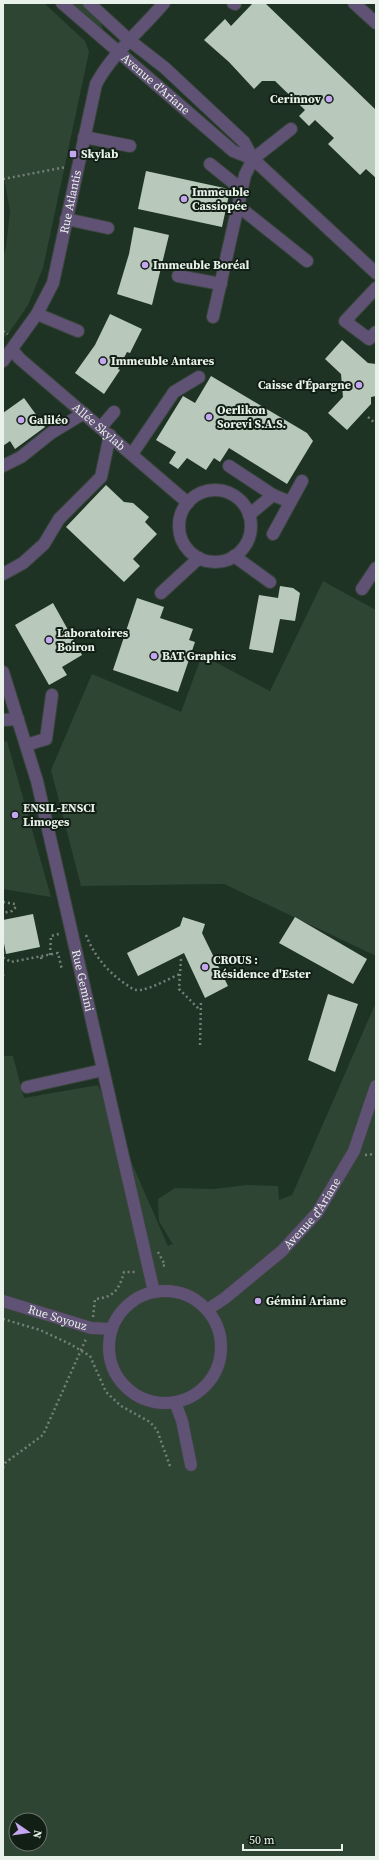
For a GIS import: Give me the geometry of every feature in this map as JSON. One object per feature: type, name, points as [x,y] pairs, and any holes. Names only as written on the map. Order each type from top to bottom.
[{"type":"street","name":"Avenue d'Ariane","points":[[62,3],[233,151],[253,159]]},
{"type":"street","name":"Avenue d'Ariane","points":[[89,3],[129,40],[165,68],[244,142],[253,159],[376,273]]},
{"type":"street","name":"Rue Atlantis","points":[[3,361],[37,314],[53,283],[96,84],[104,69],[118,52],[164,3]]},
{"type":"street","points":[[362,5],[376,24]]},
{"type":"street","points":[[213,317],[245,175],[253,159],[291,129]]},
{"type":"street","points":[[84,137],[130,146]]},
{"type":"street","points":[[210,164],[241,189]]},
{"type":"street","points":[[238,206],[307,261]]},
{"type":"street","points":[[66,219],[108,228]]},
{"type":"street","points":[[178,276],[220,284]]},
{"type":"street","points":[[376,288],[345,321],[369,339],[376,332]]},
{"type":"street","points":[[37,314],[78,331]]},
{"type":"street","name":"Allée Skylab","points":[[12,350],[20,359],[188,502]]},
{"type":"street","points":[[132,454],[174,392],[198,377]]},
{"type":"street","points":[[101,427],[114,412]]},
{"type":"street","points":[[3,466],[21,457],[51,432],[84,413]]},
{"type":"street","points":[[3,574],[23,563],[44,544],[59,519],[101,477],[110,435]]},
{"type":"street","points":[[229,466],[273,495],[290,502]]},
{"type":"street","points":[[273,534],[302,481]]},
{"type":"street","points":[[206,491],[222,491],[237,497],[244,505],[249,515],[251,526],[248,538],[243,548],[234,556],[223,561],[211,561],[199,558],[190,552],[180,533],[179,522],[182,512],[188,502],[206,491]]},
{"type":"street","points":[[249,515],[273,495]]},
{"type":"street","points":[[234,556],[270,582]]},
{"type":"street","points":[[161,593],[199,558]]},
{"type":"street","points":[[362,589],[376,568]]},
{"type":"street","name":"Rue Gemini","points":[[3,672],[37,781],[136,1207],[148,1272],[154,1292]]},
{"type":"street","points":[[26,745],[46,739],[52,695]]},
{"type":"street","points":[[3,720],[18,719]]},
{"type":"street","points":[[27,1087],[103,1070]]},
{"type":"street","name":"Avenue d'Ariane","points":[[207,1310],[225,1298],[282,1251],[317,1213],[354,1152],[376,1086]]},
{"type":"street","points":[[154,1292],[173,1292],[191,1298],[207,1310],[219,1335],[220,1355],[214,1374],[202,1389],[194,1395],[176,1402],[161,1402],[146,1400],[123,1384],[113,1367],[110,1358],[109,1343],[112,1329],[116,1320],[128,1305],[140,1297],[154,1292]]},
{"type":"street","name":"Rue Soyouz","points":[[3,1301],[91,1328],[112,1329]]},
{"type":"street","points":[[176,1402],[182,1421],[190,1465]]},
{"type":"path","points":[[3,179],[78,164]]},
{"type":"path","points":[[3,330],[8,334]]},
{"type":"path","points":[[368,416],[376,424]]},
{"type":"path","points":[[3,902],[15,904],[15,908],[12,911],[3,913]]},
{"type":"path","points":[[84,929],[91,947],[102,964],[113,975],[133,990],[140,990],[180,974]]},
{"type":"path","points":[[50,955],[51,936],[59,934]]},
{"type":"path","points":[[3,952],[4,958],[11,962],[58,953],[62,970]]},
{"type":"path","points":[[40,957],[42,962]]},
{"type":"path","points":[[181,959],[179,989],[200,1010]]},
{"type":"path","points":[[200,1045],[201,1001]]},
{"type":"path","points":[[3,1468],[43,1435],[91,1328],[95,1299],[106,1298],[114,1293],[120,1284],[124,1272],[148,1272],[165,1265]]},
{"type":"path","points":[[3,1319],[40,1330],[90,1356],[106,1392],[121,1406],[150,1422],[157,1430],[171,1469]]},
{"type":"shaded area","points":[[3,3],[376,3],[376,610],[323,581],[270,691],[202,655],[181,712],[81,886],[224,884],[376,956],[376,1002],[292,1195],[168,1246],[98,1085],[24,1099],[13,1056],[3,1056]]},
{"type":"shaded area","points":[[3,3],[44,3],[85,41],[89,52],[43,268],[28,305],[5,337],[3,334],[3,256],[6,248],[10,211],[3,172]]},
{"type":"shaded area","points":[[67,3],[85,3],[100,21],[104,32]]},
{"type":"shaded area","points":[[323,581],[376,610],[376,956],[224,884],[81,886],[51,770],[92,674],[181,712],[202,655],[270,691]]},
{"type":"shaded area","name":"ENSIL-ENSCI Limoges","points":[[7,741],[51,897],[3,889],[3,742]]},
{"type":"shaded area","points":[[376,1002],[376,1857],[3,1857],[3,1056],[13,1056],[24,1098],[98,1085],[168,1246],[174,1243],[172,1243],[159,1221],[158,1199],[175,1188],[214,1189],[247,1185],[278,1186],[279,1200],[292,1195]]},
{"type":"building","name":"Cerinnov","points":[[253,3],[265,3],[376,110],[376,178],[366,169],[360,175],[328,144],[334,138],[315,120],[309,126],[299,116],[305,110],[275,81],[262,81],[254,89],[229,62],[204,40],[225,19],[231,26]]},
{"type":"building","name":"Immeuble Cassiopée","points":[[146,171],[229,189],[222,227],[138,209]]},
{"type":"building","name":"Immeuble Boréal","points":[[134,227],[169,235],[152,305],[117,294],[129,254]]},
{"type":"building","name":"Immeuble Antares","points":[[110,314],[142,329],[130,353],[127,352],[118,369],[120,370],[104,394],[75,373],[95,345]]},
{"type":"building","name":"Caisse d'Épargne","points":[[342,340],[368,363],[376,364],[376,396],[371,397],[371,404],[347,430],[328,413],[343,397],[341,374],[325,359]]},
{"type":"building","points":[[211,376],[307,433],[313,441],[287,484],[229,448],[220,462],[214,458],[206,470],[187,458],[178,469],[169,463],[176,452],[156,440],[183,396],[195,403]]},
{"type":"building","name":"Galiléo","points":[[24,398],[45,427],[15,449],[10,441],[3,446],[3,413]]},
{"type":"building","points":[[106,485],[124,502],[133,503],[149,517],[145,522],[157,534],[133,559],[140,566],[124,582],[66,527]]},
{"type":"building","points":[[280,586],[293,588],[300,593],[295,621],[280,619],[273,653],[249,649],[259,595],[278,598]]},
{"type":"building","name":"BAT Graphics","points":[[137,598],[164,607],[160,618],[193,629],[189,640],[195,642],[178,692],[113,670]]},
{"type":"building","name":"Laboratoires Boiron","points":[[53,603],[82,655],[62,667],[67,675],[49,685],[15,625]]},
{"type":"building","points":[[33,914],[40,947],[6,954],[3,938],[3,920]]},
{"type":"building","name":"CROUS : Résidence d'Ester","points":[[183,917],[205,924],[202,933],[228,986],[205,998],[184,953],[138,976],[127,953],[180,926]]},
{"type":"building","points":[[295,917],[367,959],[353,984],[279,943]]},
{"type":"building","points":[[328,994],[358,1004],[335,1072],[308,1060]]},
{"type":"place","name":"Cerinnov","points":[[329,99]]},
{"type":"place","name":"Skylab","points":[[73,154]]},
{"type":"place","name":"Immeuble Cassiopée","points":[[184,199]]},
{"type":"place","name":"Immeuble Boréal","points":[[145,265]]},
{"type":"place","name":"Immeuble Antares","points":[[103,361]]},
{"type":"place","name":"Caisse d'Épargne","points":[[359,385]]},
{"type":"place","name":"Oerlikon Sorevi S.A.S.","points":[[209,417]]},
{"type":"place","name":"Galiléo","points":[[21,420]]},
{"type":"place","name":"Laboratoires Boiron","points":[[49,640]]},
{"type":"place","name":"BAT Graphics","points":[[154,656]]},
{"type":"place","name":"ENSIL-ENSCI Limoges","points":[[15,815]]},
{"type":"place","name":"CROUS : Résidence d'Ester","points":[[205,967]]},
{"type":"place","name":"Gémini Ariane","points":[[258,1301]]}]
